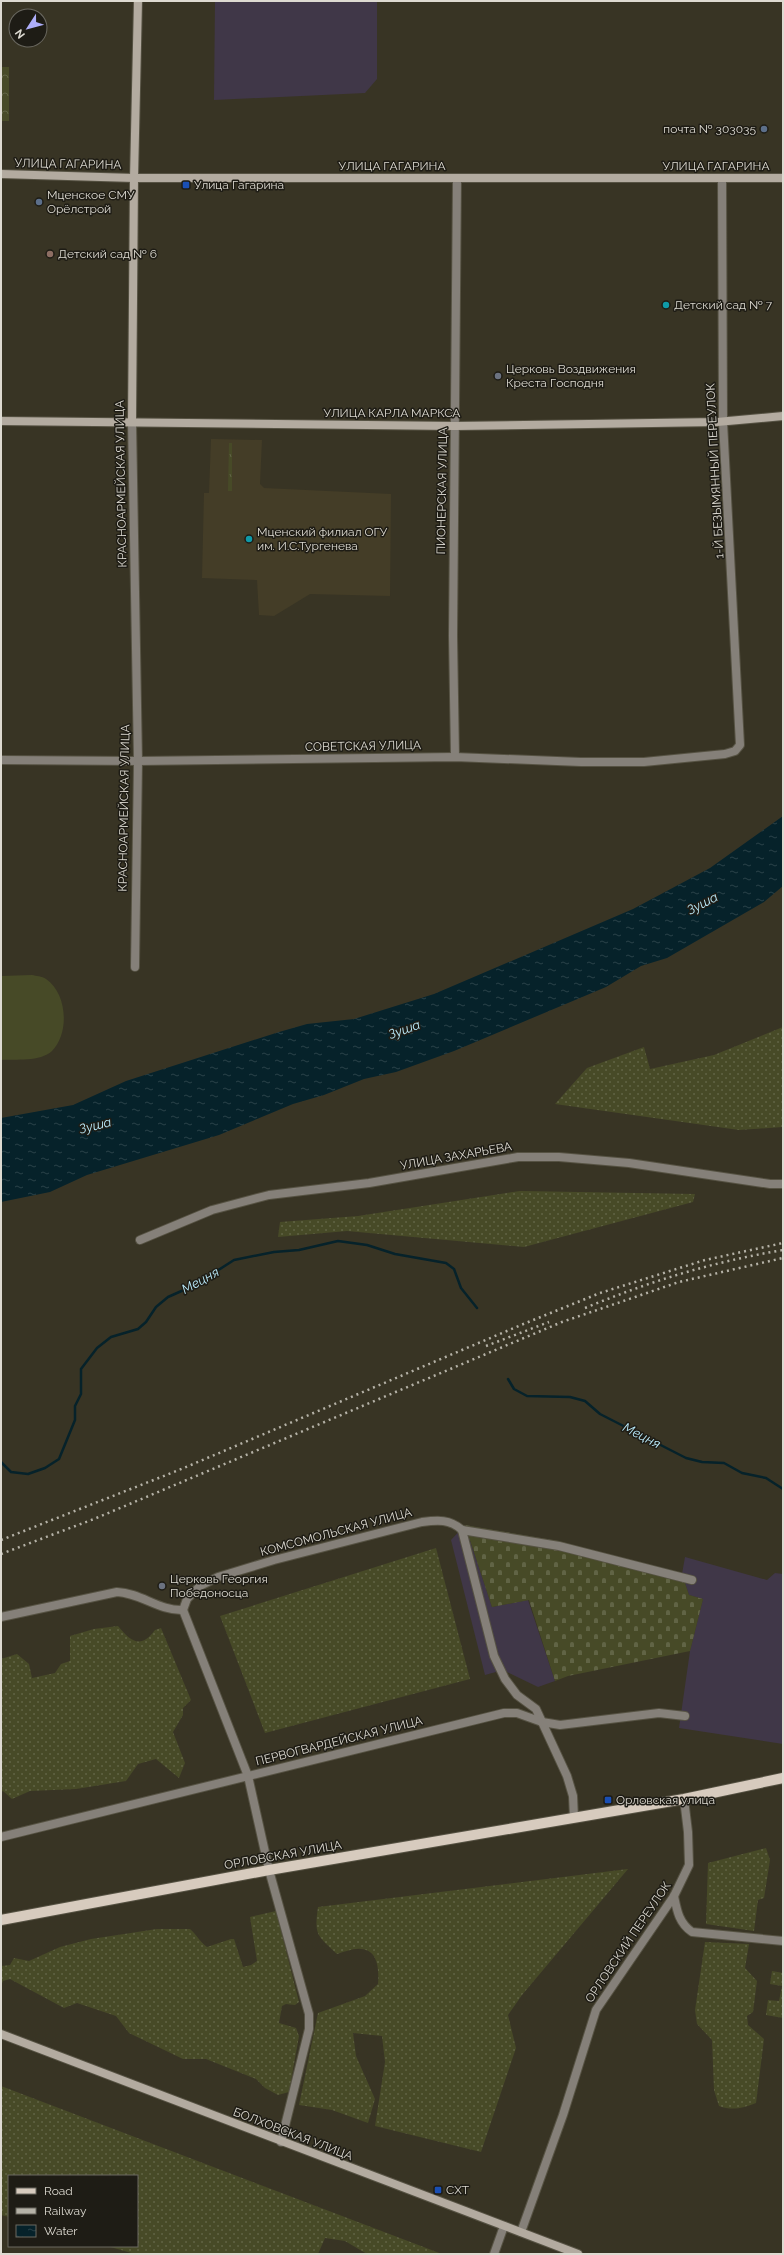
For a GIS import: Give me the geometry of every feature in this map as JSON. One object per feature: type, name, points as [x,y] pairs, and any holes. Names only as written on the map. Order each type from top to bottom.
[{"type":"main road","name":"КРАСНОАРМЕЙСКАЯ УЛИЦА","points":[[132,422],[134,178],[138,1]]},
{"type":"main road","name":"УЛИЦА ГАГАРИНА","points":[[1,174],[134,178],[783,178]]},
{"type":"main road","name":"УЛИЦА КАРЛА МАРКСА","points":[[1,421],[455,426],[723,422],[783,416]]},
{"type":"main road","name":"ОРЛОВСКАЯ УЛИЦА","points":[[1,1920],[269,1870],[684,1799],[783,1778]]},
{"type":"main road","name":"БОЛХОВСКАЯ УЛИЦА","points":[[1,2034],[280,2142],[578,2254]]},
{"type":"street","name":"ПИОНЕРСКАЯ УЛИЦА","points":[[456,757],[453,636],[457,178]]},
{"type":"street","name":"1-Й БЕЗЫМЯННЫЙ ПЕРЕУЛОК","points":[[722,178],[723,422],[740,745],[735,751],[725,754]]},
{"type":"street","name":"КРАСНОАРМЕЙСКАЯ УЛИЦА","points":[[132,422],[138,761],[135,967]]},
{"type":"street","name":"СОВЕТСКАЯ УЛИЦА","points":[[1,760],[138,761],[456,757],[581,762],[644,762],[725,754]]},
{"type":"street","name":"УЛИЦА ЗАХАРЬЕВА","points":[[140,1240],[212,1210],[269,1195],[369,1183],[518,1157],[558,1157],[629,1163],[770,1184],[783,1184]]},
{"type":"street","name":"КОМСОМОЛЬСКАЯ УЛИЦА","points":[[183,1610],[187,1599],[200,1586],[218,1577],[274,1560],[422,1522],[442,1520],[454,1523],[462,1530],[559,1546],[692,1580]]},
{"type":"street","points":[[462,1530],[494,1656],[505,1679],[517,1696],[536,1709],[567,1776],[573,1796],[574,1818]]},
{"type":"street","points":[[1,1617],[117,1592],[131,1592],[171,1610],[183,1610],[248,1776],[269,1870],[310,2021],[288,2120],[280,2142]]},
{"type":"street","name":"ПЕРВОГВАРДЕЙСКАЯ УЛИЦА","points":[[1,1837],[504,1713],[517,1713],[542,1722],[560,1724],[659,1713],[685,1716]]},
{"type":"street","name":"ОРЛОВСКИЙ ПЕРЕУЛОК","points":[[521,2232],[563,2115],[596,2010],[674,1896],[689,1865],[688,1832],[684,1799]]},
{"type":"street","points":[[674,1896],[679,1918],[684,1926],[692,1932],[783,1941]]},
{"type":"street","points":[[494,2254],[504,2226]]},
{"type":"shaded area","points":[[215,1],[377,1],[377,79],[365,93],[214,100]]},
{"type":"shaded area","points":[[211,439],[262,440],[260,484],[264,488],[391,494],[390,596],[310,594],[274,616],[259,615],[257,580],[202,578],[204,493],[209,493]]},
{"type":"shaded area","points":[[465,1525],[492,1607],[528,1600],[555,1681],[538,1687],[503,1670],[485,1675],[451,1540]]},
{"type":"shaded area","points":[[685,1557],[767,1580],[775,1573],[783,1574],[783,1744],[679,1728],[690,1651],[703,1599],[689,1595],[682,1574]]},
{"type":"green space","points":[[1,67],[9,67],[9,121],[1,121]]},
{"type":"green space","points":[[229,443],[232,443],[232,491],[228,491]]},
{"type":"green space","points":[[32,975],[46,979],[53,985],[58,994],[62,1003],[64,1014],[62,1034],[58,1043],[47,1055],[28,1059],[1,1060],[1,976]]},
{"type":"green space","points":[[783,1027],[783,1127],[739,1130],[555,1104],[587,1068],[644,1047],[650,1069],[714,1055]]},
{"type":"green space","points":[[520,1191],[695,1194],[693,1202],[524,1247],[347,1231],[278,1237],[280,1222],[358,1216]]},
{"type":"green space","points":[[465,1525],[558,1541],[682,1574],[689,1595],[703,1599],[690,1651],[568,1676],[555,1681],[529,1600],[492,1607]]},
{"type":"green space","points":[[436,1548],[470,1679],[265,1733],[220,1616]]},
{"type":"green space","points":[[118,1626],[127,1636],[136,1641],[145,1640],[155,1630],[161,1628],[191,1700],[183,1708],[183,1715],[173,1732],[185,1763],[179,1778],[156,1759],[138,1764],[126,1781],[76,1789],[30,1791],[12,1799],[3,1791],[1,1792],[1,1659],[17,1654],[29,1664],[32,1678],[55,1673],[61,1664],[70,1661],[70,1636],[94,1629]]},
{"type":"green space","points":[[766,1848],[770,1860],[764,1898],[758,1900],[754,1931],[706,1924],[708,1863]]},
{"type":"green space","points":[[628,1869],[522,1995],[508,2015],[516,2048],[481,2152],[375,2126],[385,2062],[382,2036],[353,2033],[356,2056],[375,2099],[368,2123],[332,2110],[299,2105],[318,2013],[365,1996],[378,1984],[377,1962],[371,1953],[367,1950],[358,1949],[337,1954],[321,1938],[318,1934],[316,1923],[318,1907]]},
{"type":"green space","points":[[276,1911],[299,2002],[295,2005],[286,2004],[282,2006],[279,2023],[296,2028],[299,2036],[289,2092],[278,2095],[265,2088],[256,2079],[206,2059],[183,2059],[129,2033],[116,2016],[77,2003],[64,2008],[10,1979],[3,1981],[1,1986],[1,1966],[10,1965],[14,1958],[29,1961],[60,1947],[91,1939],[157,1929],[190,1929],[207,1947],[234,1939],[243,1967],[251,1965],[257,1961],[250,1917]]},
{"type":"green space","points":[[705,1942],[749,1944],[745,1968],[757,1981],[753,2012],[747,2016],[748,2025],[764,2039],[756,2103],[733,2109],[719,2106],[714,2090],[712,2040],[697,2024],[695,2010]]},
{"type":"green space","points":[[772,1971],[783,1973],[783,2018],[766,2015],[768,2000],[779,2001],[782,1986],[770,1984]]},
{"type":"green space","points":[[1,2086],[442,2254],[367,2254],[345,2241],[325,2238],[318,2254],[135,2254],[110,2247],[138,2247],[138,2175],[8,2175],[8,2217],[1,2215]]},
{"type":"water","name":"Зуша","points":[[783,816],[783,886],[764,902],[667,958],[641,966],[606,987],[454,1051],[396,1072],[364,1079],[324,1095],[293,1104],[219,1135],[87,1175],[50,1192],[1,1202],[1,1118],[73,1105],[126,1081],[279,1032],[307,1024],[354,1019],[434,994],[633,909],[710,868]]},
{"type":"waterway","name":"Мецня","points":[[1,1462],[11,1472],[28,1474],[45,1468],[59,1459],[75,1420],[75,1406],[81,1394],[81,1369],[97,1348],[111,1337],[138,1329],[146,1322],[156,1307],[168,1297],[195,1285],[234,1260],[274,1252],[299,1250],[338,1241],[367,1245],[395,1254],[446,1263],[454,1269],[461,1288],[477,1308]]},
{"type":"waterway","name":"Мецня","points":[[508,1379],[514,1389],[527,1396],[570,1397],[585,1401],[600,1414],[686,1458],[702,1462],[724,1463],[742,1473],[766,1478],[783,1489]]},
{"type":"railway","points":[[1,1540],[179,1470],[600,1293],[705,1260],[783,1243]]},
{"type":"railway","points":[[585,1308],[634,1289],[682,1273],[731,1260],[783,1250]]},
{"type":"railway","points":[[1,1554],[94,1519],[562,1322],[679,1282],[783,1258]]},
{"type":"railway","points":[[486,1346],[549,1322]]},
{"type":"place","name":"почта № 303035","points":[[764,129]]},
{"type":"place","name":"Улица Гагарина","points":[[186,185]]},
{"type":"place","name":"Мценское СМУ Орёлстрой","points":[[39,202]]},
{"type":"place","name":"Детский сад № 6","points":[[50,254]]},
{"type":"place","name":"Детский сад № 7","points":[[666,305]]},
{"type":"place","name":"Церковь Воздвижения Креста Господня","points":[[498,376]]},
{"type":"place","name":"Мценский филиал ОГУ им. И.С.Тургенева","points":[[249,539]]},
{"type":"place","name":"Церковь Георгия Победоносца","points":[[162,1586]]},
{"type":"place","name":"Орловская улица","points":[[608,1800]]},
{"type":"place","name":"СХТ","points":[[438,2190]]}]
